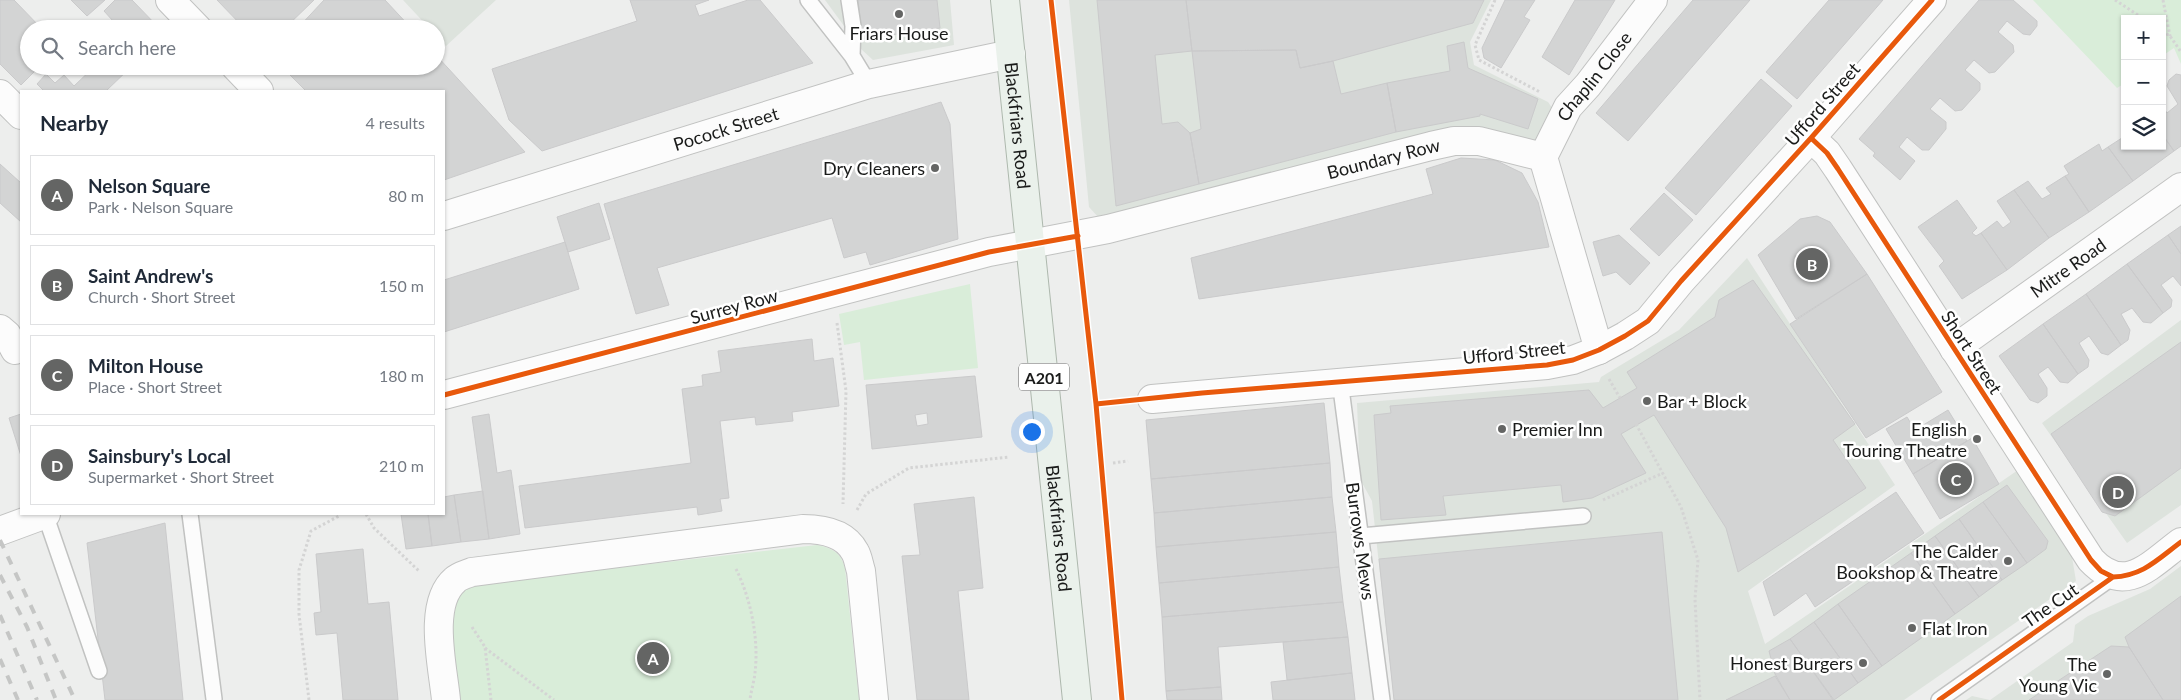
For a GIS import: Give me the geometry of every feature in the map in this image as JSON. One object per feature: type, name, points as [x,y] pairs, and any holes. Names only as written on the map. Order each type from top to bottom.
[{"type":"main road","name":"Blackfriars Road","points":[[1005,0],[1077,700]]},
{"type":"street","points":[[170,0],[189,20]]},
{"type":"street","name":"Chaplin Close","points":[[1543,157],[1568,107],[1588,85],[1654,0]]},
{"type":"street","name":"Ufford Street","points":[[1152,398],[1547,365],[1573,360],[1599,350],[1648,321],[1681,281],[1811,138],[1932,0]]},
{"type":"street","name":"Pocock Street","points":[[445,216],[869,84],[1011,54]]},
{"type":"street","points":[[244,75],[258,90]]},
{"type":"street","points":[[0,94],[20,113]]},
{"type":"street","name":"Short Street","points":[[1811,138],[1827,154],[1838,169],[2090,560],[2101,571],[2113,577]]},
{"type":"street","name":"Boundary Row","points":[[1030,244],[1108,230],[1454,141],[1479,141],[1543,157]]},
{"type":"street","points":[[1543,157],[1599,350]]},
{"type":"street","name":"Mitre Road","points":[[1954,349],[2181,187]]},
{"type":"street","name":"Surrey Row","points":[[445,395],[989,252],[1030,244]]},
{"type":"street","points":[[0,531],[42,515]]},
{"type":"street","points":[[446,700],[439,609],[445,594],[455,580],[472,572],[726,539],[822,529],[842,537],[855,552],[861,571],[874,700]]},
{"type":"street","name":"The Cut","points":[[2113,577],[2128,576],[2142,571],[2181,542]]},
{"type":"lane","points":[[808,0],[852,56],[869,84]]},
{"type":"lane","points":[[849,0],[853,26],[852,56]]},
{"type":"lane","name":"Burrows Mews","points":[[1340,381],[1382,700]]},
{"type":"lane","points":[[45,515],[99,671]]},
{"type":"lane","points":[[190,515],[214,699]]},
{"type":"lane","points":[[1361,536],[1583,516]]},
{"type":"lane","name":"The Cut","points":[[1939,700],[2113,577]]},
{"type":"path","points":[[1495,0],[1475,45],[1479,60],[1568,107]]},
{"type":"path","points":[[2115,0],[2138,15]]},
{"type":"path","points":[[2163,0],[2170,36]]},
{"type":"path","points":[[2166,34],[2170,36],[2181,52]]},
{"type":"path","points":[[833,294],[846,392],[842,537]]},
{"type":"path","points":[[1636,424],[1681,507],[1698,560],[1695,599],[1700,700]]},
{"type":"path","points":[[842,537],[866,494],[910,468],[1009,457]]},
{"type":"path","points":[[1113,463],[1128,461]]},
{"type":"path","points":[[1583,516],[1602,500],[1663,473]]},
{"type":"path","points":[[309,700],[299,614],[299,570],[312,531],[340,515]]},
{"type":"path","points":[[367,515],[374,528],[400,555],[445,594]]},
{"type":"path","points":[[726,539],[728,555],[746,595],[752,623],[756,656],[750,700]]},
{"type":"path","points":[[476,632],[484,647],[491,700]]},
{"type":"path","points":[[484,647],[554,700]]},
{"type":"shaded area","points":[[403,0],[496,0],[446,46],[445,20],[422,20]]},
{"type":"shaded area","points":[[825,0],[950,0],[954,45],[873,60],[861,49]]},
{"type":"shaded area","points":[[1069,0],[1491,0],[1470,42],[1474,65],[1548,102],[1555,112],[1539,144],[1454,128],[1099,218],[1089,207]]},
{"type":"shaded area","points":[[1747,258],[1895,485],[1748,591],[1765,644],[2021,468],[2069,539],[2076,581],[1904,700],[1394,700],[1372,501],[1360,479],[1357,403],[1599,382],[1601,377],[1679,330]]},
{"type":"shaded area","points":[[2181,320],[2181,505],[2127,543],[2042,423]]},
{"type":"shaded area","points":[[2181,566],[2181,696],[2174,700],[1990,700],[2073,642],[2075,625],[2088,616],[2150,589]]},
{"type":"shaded area","points":[[1972,696],[1990,700],[1966,700]]},
{"type":"green space","points":[[2033,0],[2181,0],[2181,64],[2174,48],[2166,53],[2166,15],[2121,15],[2121,86],[2117,88]]},
{"type":"green space","points":[[970,284],[978,368],[864,380],[860,342],[844,345],[839,314]]},
{"type":"green space","points":[[817,545],[836,552],[845,568],[859,700],[457,700],[448,616],[462,590],[476,584]]},
{"type":"building","points":[[0,0],[14,0],[33,20],[20,20],[20,75],[31,75],[21,85],[0,64]]},
{"type":"building","points":[[71,0],[105,0],[87,16]]},
{"type":"building","points":[[115,0],[132,0],[151,20],[112,20],[104,11]]},
{"type":"building","points":[[217,0],[314,0],[293,20],[236,20]]},
{"type":"building","points":[[324,0],[385,0],[404,20],[305,20]]},
{"type":"building","points":[[630,0],[709,0],[695,5],[699,16],[748,0],[760,0],[813,63],[542,151],[509,120],[492,69],[637,21]]},
{"type":"building","name":"Friars House","points":[[858,0],[937,0],[940,28],[862,39]]},
{"type":"building","points":[[1097,0],[1186,0],[1192,51],[1155,55],[1162,124],[1178,122],[1190,133],[1199,184],[1116,206]]},
{"type":"building","points":[[1186,0],[1484,0],[1473,23],[1333,61],[1300,68],[1296,50],[1192,51]]},
{"type":"building","points":[[1505,0],[1535,0],[1524,17],[1530,20],[1501,68],[1484,58],[1482,48]]},
{"type":"building","points":[[1575,0],[1615,0],[1569,75],[1542,57]]},
{"type":"building","points":[[1693,0],[1750,0],[1628,141],[1596,113]]},
{"type":"building","points":[[1829,0],[1883,0],[1797,99],[1766,72]]},
{"type":"building","points":[[1979,0],[2013,0],[2037,21],[2037,26],[2030,35],[2023,34],[2007,21],[1998,32],[2013,45],[2014,52],[1995,72],[1989,73],[1974,60],[1965,70],[1980,83],[1980,90],[1962,110],[1955,111],[1940,98],[1930,109],[1946,122],[1946,129],[1929,150],[1922,150],[1907,137],[1899,147],[1915,161],[1900,180],[1873,156],[1875,153],[1859,139]]},
{"type":"building","points":[[1464,42],[1468,68],[1538,99],[1528,129],[1480,114],[1480,116],[1396,132],[1387,83],[1450,71],[1447,46]]},
{"type":"building","points":[[1296,50],[1300,68],[1333,61],[1341,94],[1387,83],[1396,132],[1199,184],[1190,133],[1201,129],[1192,51]]},
{"type":"building","points":[[445,65],[525,152],[445,180],[445,90],[305,90],[290,75],[445,75]]},
{"type":"building","points":[[2176,74],[2181,75],[2181,146],[2174,151],[2166,140],[2166,112],[2167,113],[2178,104],[2167,86],[2169,80]]},
{"type":"building","points":[[45,75],[55,83],[64,75],[74,86],[86,75],[123,75],[107,90],[43,90],[37,84]]},
{"type":"building","points":[[1761,79],[1792,106],[1696,215],[1665,188]]},
{"type":"building","points":[[941,102],[950,124],[958,239],[870,265],[866,252],[844,258],[832,218],[657,268],[669,305],[636,314],[604,204]]},
{"type":"building","points":[[2121,139],[2121,150],[2166,150],[2166,140],[2174,151],[2133,181],[2108,147]]},
{"type":"building","points":[[2099,144],[2102,151],[2108,147],[2133,181],[2089,212],[2065,176],[2069,174],[2064,166]]},
{"type":"building","points":[[1461,158],[1495,160],[1522,173],[1538,202],[1549,247],[1199,299],[1191,258],[1433,194],[1426,169]]},
{"type":"building","points":[[0,164],[20,182],[20,221],[0,203]]},
{"type":"building","points":[[2065,176],[2089,212],[2049,238],[2014,190],[2028,181],[2042,199],[2051,194],[2046,188]]},
{"type":"building","points":[[2014,190],[2049,238],[2007,270],[1981,233],[1997,221],[2003,228],[2011,222],[1997,201]]},
{"type":"building","points":[[1664,193],[1693,220],[1659,256],[1630,229]]},
{"type":"building","points":[[1957,200],[1977,228],[1972,233],[1976,236],[1981,233],[2007,270],[1962,299],[1939,266],[1944,261],[1918,227]]},
{"type":"building","points":[[599,203],[610,239],[568,252],[557,217]]},
{"type":"building","points":[[1817,216],[1830,222],[1867,274],[1796,319],[1758,255],[1800,219]]},
{"type":"building","points":[[2181,226],[2181,254],[2168,235]]},
{"type":"building","points":[[1619,235],[1650,263],[1630,285],[1616,272],[1603,276],[1593,242]]},
{"type":"building","points":[[2168,235],[2181,254],[2181,286],[2173,276],[2161,285],[2172,300],[2171,307],[2163,313],[2127,264]]},
{"type":"building","points":[[565,242],[579,289],[445,332],[445,280]]},
{"type":"building","points":[[2127,264],[2163,313],[2151,323],[2143,322],[2132,308],[2121,314],[2130,330],[2128,340],[2121,345],[2086,294]]},
{"type":"building","points":[[1867,274],[1942,392],[1866,438],[1790,324]]},
{"type":"building","name":"Premier Inn","points":[[1753,280],[1855,424],[1833,440],[1866,488],[1738,572],[1726,528],[1654,415],[1621,434],[1646,473],[1592,498],[1563,502],[1561,485],[1443,496],[1446,515],[1381,520],[1374,415],[1391,413],[1390,406],[1589,390],[1603,408],[1637,388],[1627,372],[1715,317],[1719,300]]},
{"type":"building","points":[[2086,294],[2121,345],[2108,355],[2101,353],[2089,336],[2079,343],[2089,360],[2088,367],[2078,374],[2043,324]]},
{"type":"building","points":[[2043,324],[2078,374],[2068,383],[2060,382],[2048,367],[2038,374],[2047,388],[2047,396],[2038,403],[2030,400],[1999,356]]},
{"type":"building","points":[[812,339],[814,361],[833,358],[839,406],[792,412],[793,421],[756,425],[755,417],[720,421],[729,498],[720,499],[722,511],[698,515],[697,507],[525,528],[519,486],[691,463],[682,389],[703,386],[702,375],[721,372],[718,351]]},
{"type":"building","points":[[2181,342],[2181,468],[2115,516],[2102,512],[2051,434]]},
{"type":"building","points":[[975,376],[982,437],[872,449],[866,385]],"holes":[[[927,413],[928,424],[917,426],[915,415]]]},
{"type":"building","points":[[1324,403],[1330,463],[1151,479],[1146,420]]},
{"type":"building","points":[[1948,410],[1967,441],[1913,474],[1886,429],[1907,417],[1915,430]]},
{"type":"building","points":[[20,414],[20,453],[9,418]]},
{"type":"building","points":[[489,414],[497,473],[511,470],[520,534],[489,539],[472,417]]},
{"type":"building","points":[[1972,438],[1999,484],[1940,519],[1913,474]]},
{"type":"building","points":[[1330,463],[1332,497],[1154,513],[1151,479]]},
{"type":"building","points":[[2007,485],[2048,541],[2046,549],[2027,563],[1983,502]]},
{"type":"building","points":[[483,491],[489,539],[461,542],[454,495]]},
{"type":"building","points":[[1896,492],[1924,533],[1815,607],[1806,593],[1774,616],[1763,582]]},
{"type":"building","points":[[454,495],[461,542],[432,546],[428,515],[445,515],[445,497]]},
{"type":"building","points":[[974,497],[983,588],[958,591],[969,700],[917,700],[902,556],[920,555],[914,504]]},
{"type":"building","points":[[1332,497],[1336,532],[1156,547],[1154,513]]},
{"type":"building","points":[[1983,502],[2027,563],[2002,580],[1959,519]]},
{"type":"building","points":[[401,515],[428,515],[432,546],[406,549]]},
{"type":"building","points":[[1959,519],[2002,580],[1979,597],[1935,536]]},
{"type":"building","points":[[165,523],[183,700],[105,700],[87,543]]},
{"type":"building","points":[[1336,532],[1339,567],[1159,583],[1156,547]]},
{"type":"building","points":[[1662,532],[1678,700],[1394,700],[1379,559]]},
{"type":"building","points":[[1935,536],[1979,597],[1955,614],[1911,553]]},
{"type":"building","points":[[363,549],[368,604],[389,602],[398,700],[343,700],[337,633],[316,635],[314,613],[321,612],[316,554]]},
{"type":"building","points":[[1911,553],[1955,614],[1882,666],[1838,604]]},
{"type":"building","points":[[1339,567],[1343,602],[1162,617],[1159,583]]},
{"type":"building","points":[[2181,596],[2181,700],[2163,700],[2129,647],[2125,637]]},
{"type":"building","points":[[1343,602],[1348,637],[1218,647],[1221,687],[1166,691],[1162,617]]},
{"type":"building","points":[[1838,604],[1882,666],[1858,683],[1814,622]]},
{"type":"building","points":[[1814,622],[1858,683],[1834,700],[1790,639]]},
{"type":"building","points":[[1348,637],[1352,673],[1287,680],[1283,642]]},
{"type":"building","points":[[1790,639],[1833,700],[1790,700],[1775,674],[1769,651]]},
{"type":"building","name":"The Young Vic","points":[[2111,646],[2129,647],[2163,700],[2029,700]]},
{"type":"building","points":[[1352,673],[1355,700],[1273,700],[1271,682]]},
{"type":"building","points":[[1775,676],[1790,700],[1726,700]]},
{"type":"building","points":[[1221,687],[1222,700],[1167,700],[1166,691]]},
{"type":"railway","points":[[0,540],[75,700]]},
{"type":"railway","points":[[0,575],[27,627],[56,700]]},
{"type":"railway","points":[[0,615],[37,700]]},
{"type":"railway","points":[[0,659],[18,700]]},
{"type":"cycle path","points":[[1051,0],[1096,404],[1122,700]]},
{"type":"cycle path","points":[[1096,404],[1202,393],[1547,365],[1573,360],[1599,350],[1648,321],[1681,281],[1811,138],[1932,0]]},
{"type":"cycle path","points":[[1811,138],[1827,153],[1838,169],[2091,560],[2101,571],[2113,577]]},
{"type":"cycle path","points":[[445,395],[989,252],[1078,236]]},
{"type":"cycle path","points":[[1939,700],[2113,577],[2133,574],[2150,566],[2181,542]]},
{"type":"place","name":"Friars House","points":[[899,14]]},
{"type":"place","name":"Dry Cleaners","points":[[935,168]]},
{"type":"place","name":"Saint Andrew's","points":[[1812,264]]},
{"type":"place","name":"Bar + Block","points":[[1647,401]]},
{"type":"place","name":"Premier Inn","points":[[1502,429]]},
{"type":"place","name":"English Touring Theatre","points":[[1977,439]]},
{"type":"place","name":"Milton House","points":[[1956,479]]},
{"type":"place","name":"Sainsbury's Local","points":[[2118,492]]},
{"type":"place","name":"The Calder Bookshop & Theatre","points":[[2008,561]]},
{"type":"place","name":"Flat Iron","points":[[1912,628]]},
{"type":"place","name":"Nelson Square","points":[[653,658]]},
{"type":"place","name":"Honest Burgers","points":[[1863,663]]},
{"type":"place","name":"The Young Vic","points":[[2107,674]]}]
